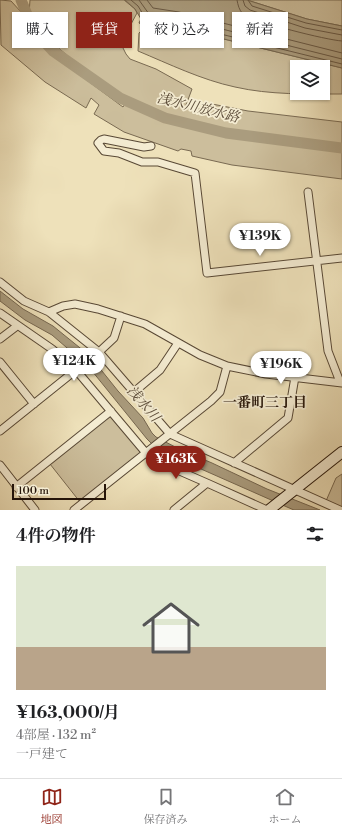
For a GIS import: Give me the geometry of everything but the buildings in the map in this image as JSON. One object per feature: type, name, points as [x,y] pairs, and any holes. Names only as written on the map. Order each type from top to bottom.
[{"type":"street","points":[[151,146],[144,147],[104,139],[98,143],[104,152],[119,153],[142,162],[158,162],[195,173],[207,273],[342,258]]},
{"type":"street","points":[[49,312],[63,306],[75,304],[145,324],[200,355],[227,366],[266,374],[341,382],[328,351],[308,192]]},
{"type":"street","points":[[0,282],[24,302],[49,312],[99,352],[169,435],[234,463],[292,491],[340,510]]},
{"type":"street","points":[[0,313],[52,349],[76,370],[146,453],[159,462],[269,510],[342,452]]},
{"type":"street","points":[[99,352],[114,338],[121,316]]},
{"type":"street","points":[[0,339],[18,326]]},
{"type":"street","points":[[134,392],[160,370],[178,343]]},
{"type":"street","points":[[0,362],[34,404]]},
{"type":"street","points":[[74,510],[211,401],[220,392],[227,366]]},
{"type":"street","points":[[0,431],[76,370]]},
{"type":"street","points":[[234,463],[288,418],[295,377]]},
{"type":"street","points":[[16,487],[111,411]]},
{"type":"street","points":[[0,465],[35,510]]},
{"type":"street","points":[[174,510],[207,484]]},
{"type":"shaded area","points":[[0,0],[11,1],[21,12],[12,12],[12,48],[45,48],[123,107],[128,99],[82,68],[59,48],[68,48],[68,12],[29,12],[30,0],[124,0],[135,9],[137,13],[132,22],[132,12],[76,12],[76,48],[123,48],[130,59],[156,69],[192,89],[186,105],[210,112],[212,104],[248,111],[342,122],[342,179],[232,165],[192,156],[191,151],[181,149],[178,151],[124,132],[94,114],[99,105],[91,98],[86,108],[45,82],[1,45]]},
{"type":"shaded area","points":[[247,0],[342,0],[342,26],[307,19]]},
{"type":"shaded area","points":[[140,32],[140,48],[224,48],[224,39],[232,41],[232,48],[261,48],[309,60],[290,60],[290,94],[275,93],[248,90],[223,84],[186,71],[138,51]]},
{"type":"shaded area","points":[[330,65],[342,68],[342,94],[330,94]]},
{"type":"shaded area","points":[[111,415],[142,452],[80,502],[50,464]]},
{"type":"shaded area","points":[[342,474],[342,508],[326,501],[336,478]]},
{"type":"water","points":[[125,0],[247,0],[285,12],[232,12],[232,41],[224,39],[224,12],[140,12],[140,17],[135,9]]},
{"type":"water","points":[[288,13],[307,19],[342,26],[342,68],[330,65],[330,60],[309,60],[261,48],[288,48]]},
{"type":"water","points":[[0,291],[23,309],[53,326],[90,356],[118,391],[143,418],[156,437],[267,489],[320,510],[294,510],[158,450],[147,439],[88,366],[52,335],[25,320],[0,301]]},
{"type":"waterway","name":"浅水川放水路","points":[[21,0],[33,29],[53,51],[120,98],[165,118],[226,133],[342,148]]},
{"type":"district","name":"一番町三丁目","points":[[265,403]]},
{"type":"water label","name":"浅水川","points":[[143,404]]}]
